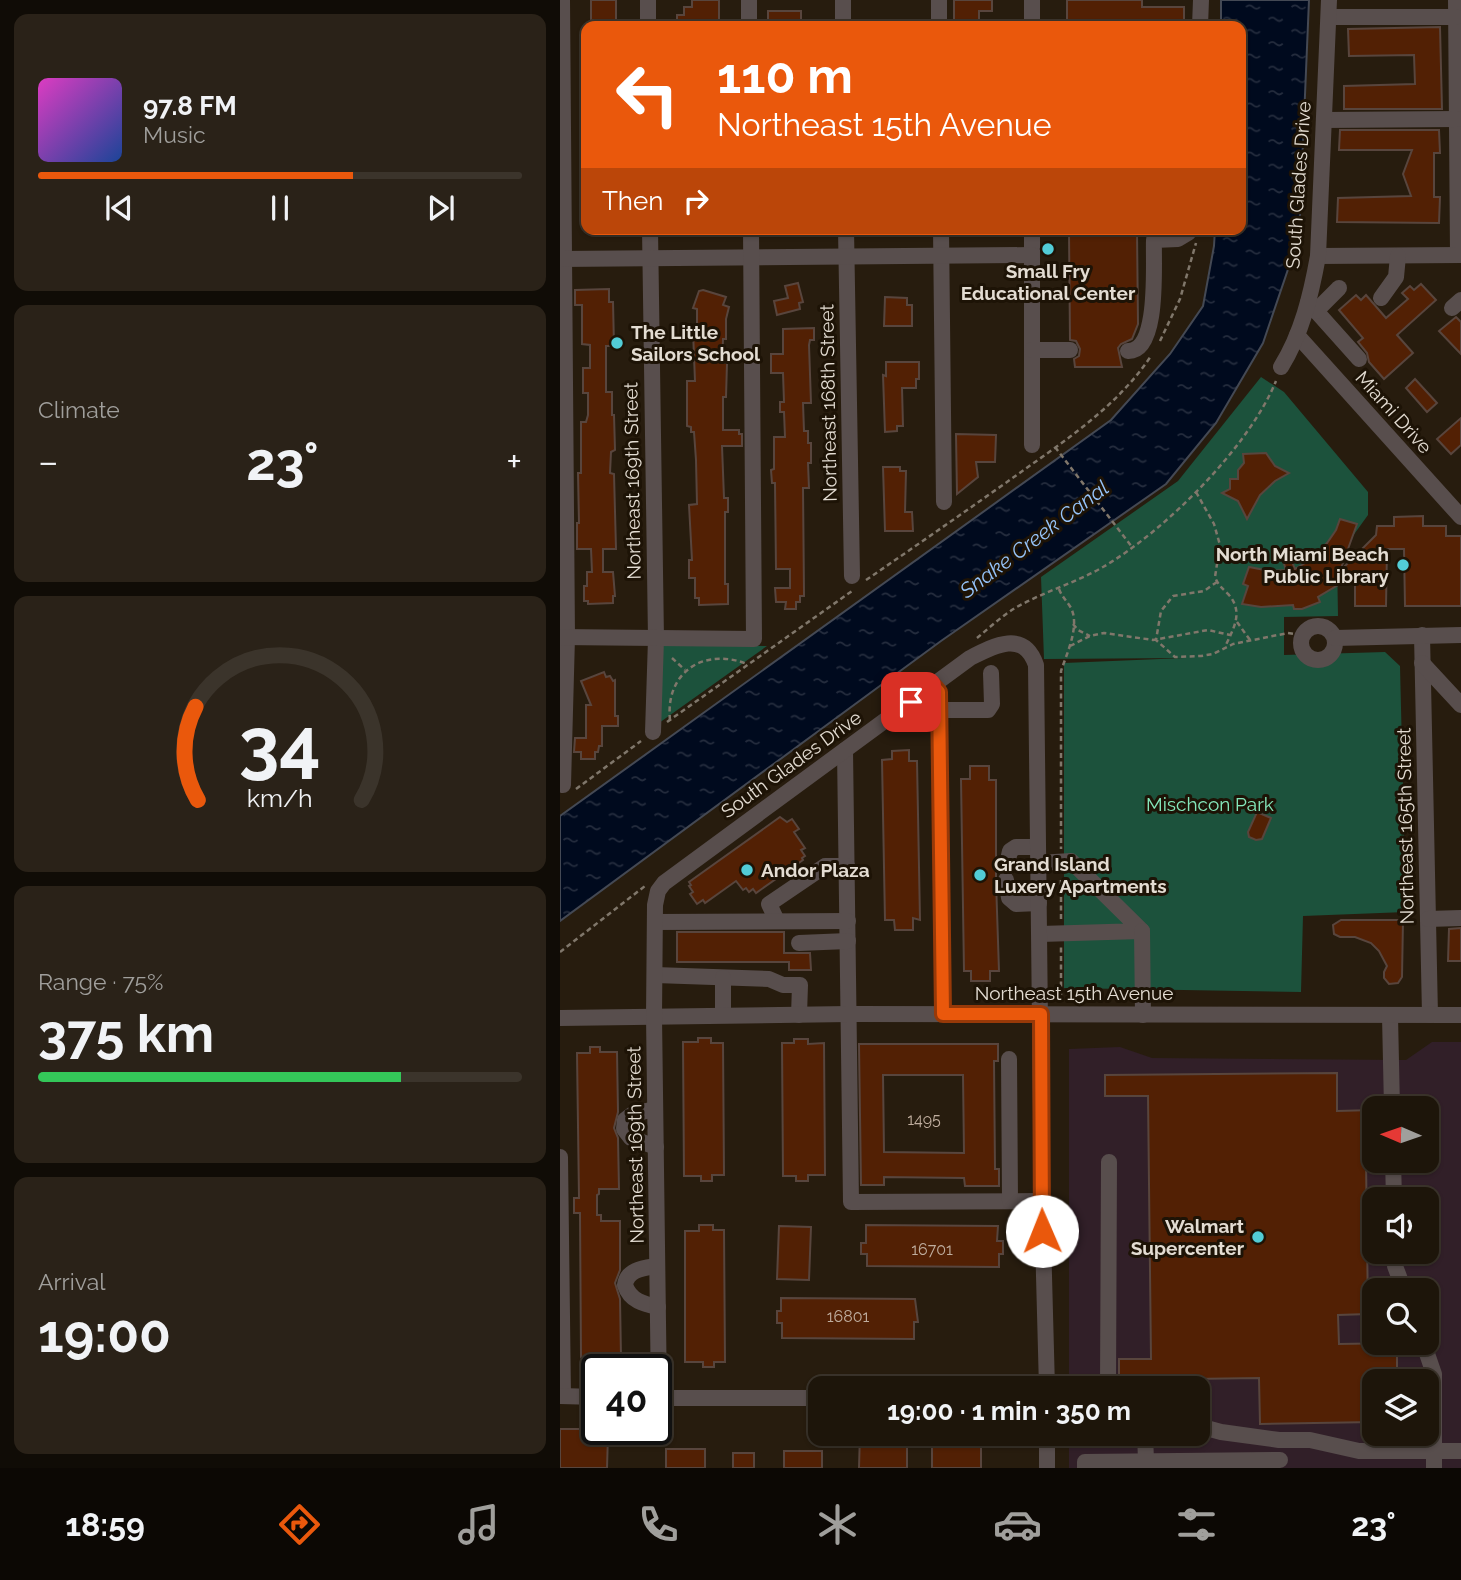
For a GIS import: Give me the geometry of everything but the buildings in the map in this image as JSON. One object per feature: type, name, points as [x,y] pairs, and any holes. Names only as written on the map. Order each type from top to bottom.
[{"type":"street","points":[[562,0],[563,637],[567,789]]},
{"type":"street","points":[[648,0],[648,21]]},
{"type":"street","points":[[749,0],[749,21]]},
{"type":"street","points":[[843,0],[843,21]]},
{"type":"street","points":[[939,0],[939,21]]},
{"type":"street","points":[[1032,0],[1032,21]]},
{"type":"street","points":[[1199,21],[1201,0]]},
{"type":"street","name":"South Glades Drive","points":[[1281,367],[1312,307],[1318,256],[1329,0]]},
{"type":"street","points":[[1318,256],[1460,255],[1456,0]]},
{"type":"street","points":[[1329,17],[1456,17]]},
{"type":"street","points":[[1324,120],[1457,119]]},
{"type":"street","name":"Northeast 169th Street","points":[[650,235],[656,639],[653,732]]},
{"type":"street","points":[[563,637],[754,639],[751,235]]},
{"type":"street","name":"Northeast 168th Street","points":[[846,235],[856,583]]},
{"type":"street","points":[[941,235],[944,502]]},
{"type":"street","points":[[1032,235],[1032,446]]},
{"type":"street","points":[[1137,240],[1178,239],[1187,235]]},
{"type":"street","points":[[1128,351],[1135,352],[1149,334],[1152,320],[1154,240]]},
{"type":"street","points":[[562,259],[1032,255]]},
{"type":"street","points":[[1381,298],[1396,277],[1398,256]]},
{"type":"street","points":[[1339,288],[1312,307],[1359,359]]},
{"type":"street","name":"Miami Drive","points":[[1297,335],[1461,517]]},
{"type":"street","points":[[1032,350],[1070,350]]},
{"type":"street","points":[[1320,626],[1326,628],[1335,639],[1329,657],[1316,661],[1305,654],[1301,642],[1303,635],[1313,627],[1320,626]]},
{"type":"street","name":"Northeast 165th Street","points":[[1422,635],[1430,1016]]},
{"type":"street","points":[[1335,639],[1461,635]]},
{"type":"street","name":"South Glades Drive","points":[[659,891],[664,883],[970,658],[986,650],[1012,643],[1026,647],[1033,655],[1036,665],[1039,855]]},
{"type":"street","points":[[1422,663],[1461,705]]},
{"type":"street","points":[[939,710],[988,710],[992,704],[991,673]]},
{"type":"street","points":[[933,685],[939,692],[943,1014]]},
{"type":"street","points":[[845,750],[851,1202],[1042,1201]]},
{"type":"street","points":[[1039,903],[1016,904],[1009,898],[1006,875],[1010,850],[1016,847],[1061,861],[1072,861],[1142,931],[1143,1014]]},
{"type":"street","points":[[1039,855],[1046,1376]]},
{"type":"street","points":[[777,921],[769,904],[825,866],[847,866]]},
{"type":"street","name":"Northeast 169th Street","points":[[658,1354],[654,1016],[655,922],[659,891]]},
{"type":"street","points":[[1428,919],[1461,918]]},
{"type":"street","points":[[655,922],[848,921]]},
{"type":"street","points":[[1040,934],[1142,931]]},
{"type":"street","points":[[799,943],[848,941]]},
{"type":"street","points":[[655,975],[769,979],[783,985],[800,985],[799,1015]]},
{"type":"street","points":[[723,978],[723,1015]]},
{"type":"street","name":"Northeast 15th Avenue","points":[[560,1018],[849,1014],[1461,1015]]},
{"type":"street","points":[[1390,1016],[1392,1096]]},
{"type":"street","points":[[1009,1059],[1010,1201]]},
{"type":"street","points":[[1010,1095],[1041,1095]]},
{"type":"street","points":[[656,1109],[633,1114],[625,1120],[624,1129],[631,1138],[656,1147]]},
{"type":"street","points":[[560,1157],[562,1396],[581,1397]]},
{"type":"street","points":[[1108,1376],[1109,1162]]},
{"type":"street","points":[[657,1266],[631,1272],[625,1285],[632,1297],[658,1307]]},
{"type":"street","points":[[1427,1355],[1434,1374],[1434,1468]]},
{"type":"street","points":[[672,1398],[808,1398]]},
{"type":"street","points":[[1210,1429],[1279,1440],[1310,1440],[1360,1451],[1461,1451]]},
{"type":"street","points":[[1085,1468],[1085,1462],[1280,1464],[1279,1440]]},
{"type":"street","points":[[1047,1446],[1047,1468]]},
{"type":"street","points":[[1145,1446],[1146,1461]]},
{"type":"path","points":[[1159,343],[1180,299],[1194,258],[1191,235]]},
{"type":"path","points":[[567,789],[670,720],[856,583],[1055,447],[1121,394],[1153,352]]},
{"type":"path","points":[[1055,447],[1132,547]]},
{"type":"path","points":[[1195,492],[1218,534],[1220,552],[1215,568],[1217,582],[1236,605],[1237,622],[1225,647]]},
{"type":"path","points":[[1156,640],[1158,621],[1167,601],[1180,594],[1204,591],[1217,582]]},
{"type":"path","points":[[1059,589],[1072,609],[1073,624],[1060,685],[1060,995]]},
{"type":"path","points":[[1237,622],[1250,639]]},
{"type":"path","points":[[1073,624],[1090,636]]},
{"type":"path","points":[[1070,646],[1090,636],[1113,633],[1156,640],[1208,630],[1230,635]]},
{"type":"path","points":[[1156,640],[1175,657],[1213,654],[1250,639],[1288,633],[1303,635]]},
{"type":"path","points":[[672,658],[686,670]]},
{"type":"path","points":[[670,720],[673,689],[686,670],[713,658],[732,658],[748,664]]},
{"type":"shaded area","points":[[1432,1042],[1461,1042],[1461,1468],[1069,1468],[1069,1446],[1210,1446],[1210,1376],[1069,1376],[1069,1049],[1120,1047],[1152,1058],[1406,1060]]},
{"type":"green space","name":"Mischcon Park","points":[[1261,377],[1284,392],[1368,492],[1368,515],[1337,558],[1338,616],[1284,617],[1284,655],[1385,652],[1400,666],[1406,912],[1303,916],[1301,992],[1064,988],[1064,663],[1184,658],[1044,659],[1041,577],[1178,481]]},
{"type":"green space","points":[[660,644],[767,646],[659,723]]},
{"type":"water","name":"Snake Creek Canal","points":[[1221,0],[1309,0],[1299,237],[1263,343],[1216,423],[1166,484],[941,641],[560,921],[560,816],[1111,420],[1170,354],[1203,306],[1215,235],[1246,235],[1246,21],[1221,21]]},
{"type":"place","name":"Small Fry Educational Center","points":[[1048,249]]},
{"type":"place","name":"The Little Sailors School","points":[[617,343]]},
{"type":"place","name":"North Miami Beach Public Library","points":[[1403,565]]},
{"type":"place","name":"Andor Plaza","points":[[747,870]]},
{"type":"place","name":"Grand Island Luxery Apartments","points":[[980,875]]},
{"type":"place","name":"Walmart Supercenter","points":[[1258,1237]]},
{"type":"route","points":[[911,702],[933,685],[939,692],[943,1014],[1041,1014],[1042,1231]]}]
